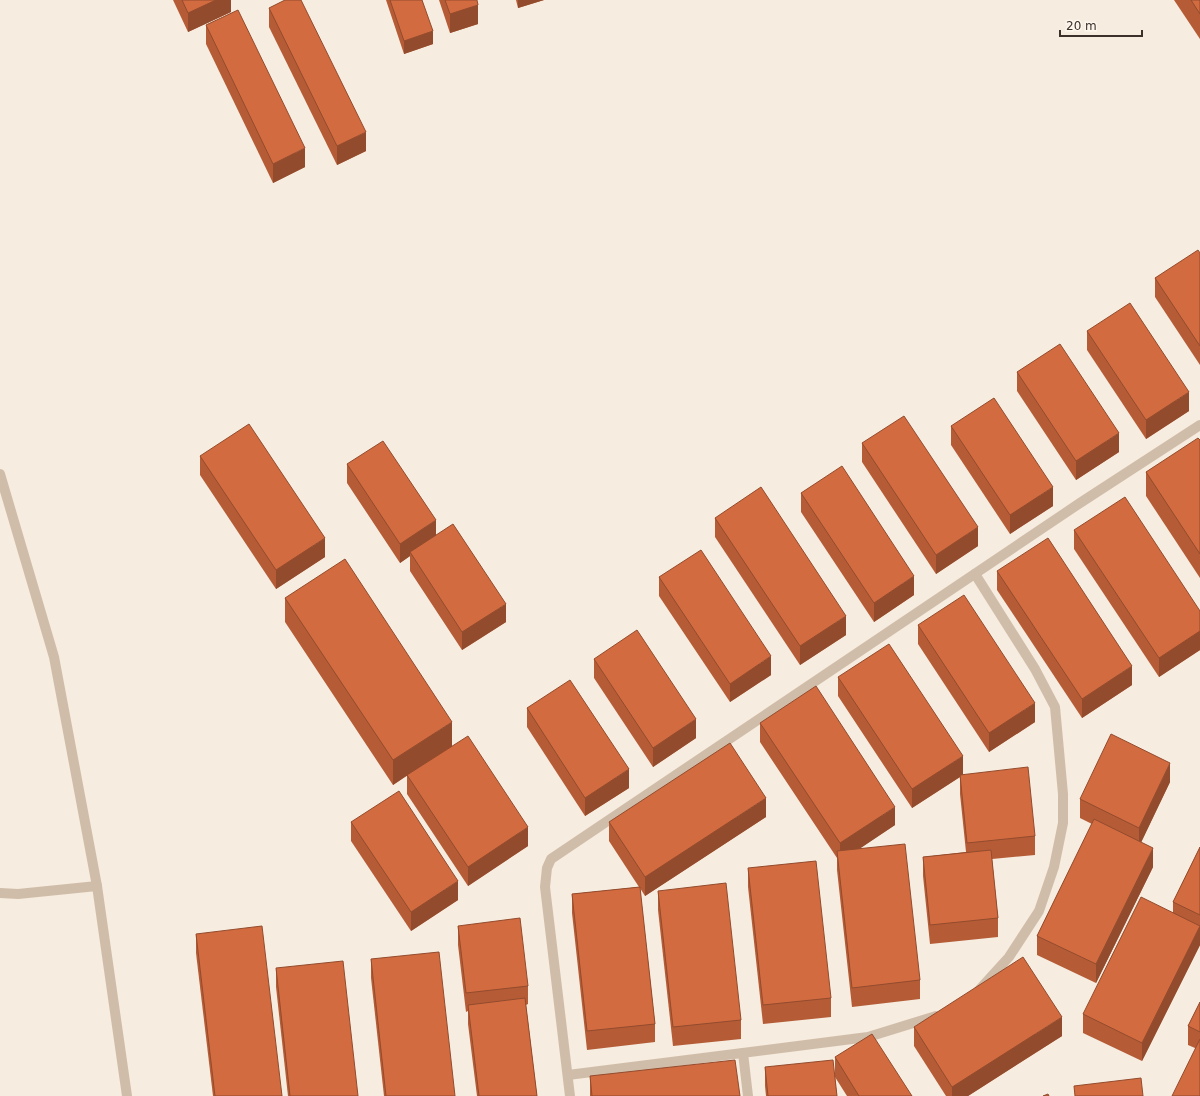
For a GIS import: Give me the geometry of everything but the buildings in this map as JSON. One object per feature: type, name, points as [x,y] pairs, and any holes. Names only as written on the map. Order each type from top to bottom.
[{"type":"street","points":[[570,1096],[545,887],[546,868],[551,859],[975,574],[1200,425]]},
{"type":"street","points":[[0,474],[54,657],[97,886],[127,1096]]},
{"type":"street","points":[[970,996],[976,992],[1009,957],[1040,911],[1054,867],[1063,823],[1063,794],[1055,707],[1035,669],[975,574]]},
{"type":"street","points":[[0,893],[18,894],[97,886]]},
{"type":"street","points":[[568,1076],[868,1037],[931,1018],[944,1011]]},
{"type":"street","points":[[743,1053],[748,1096]]}]
